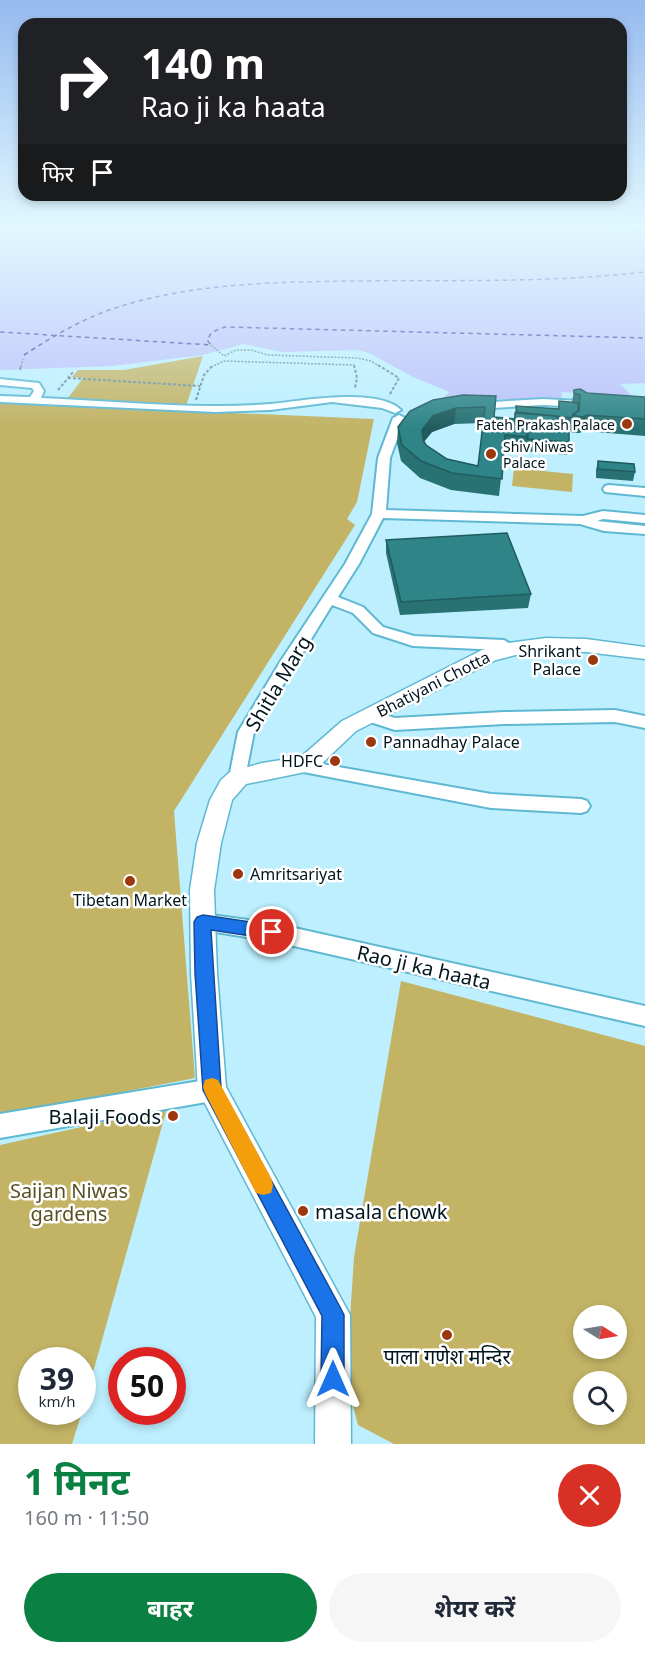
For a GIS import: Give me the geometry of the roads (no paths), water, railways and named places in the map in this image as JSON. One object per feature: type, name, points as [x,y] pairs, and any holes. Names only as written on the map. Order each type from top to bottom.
[{"type":"main road","name":"Bhatiyani Chotta","points":[[238,778],[262,771],[299,766],[320,754],[340,731],[489,655],[509,648],[572,645],[645,653]]},
{"type":"main road","name":"Shitla Marg","points":[[238,778],[229,786],[214,821],[202,890],[204,973],[212,1090],[333,1315],[333,1444]]},
{"type":"street","points":[[0,382],[31,384],[38,388],[36,396]]},
{"type":"street","points":[[0,390],[36,396],[50,401],[238,409],[332,399],[351,401],[401,414],[384,458],[379,514],[583,520],[603,515],[645,519]]},
{"type":"street","points":[[0,399],[36,396]]},
{"type":"street","points":[[466,407],[592,401]]},
{"type":"street","points":[[609,489],[645,492]]},
{"type":"street","name":"Shitla Marg","points":[[238,778],[246,732],[287,663],[330,599],[379,514]]},
{"type":"street","points":[[583,520],[604,527],[645,530]]},
{"type":"street","points":[[330,599],[357,610],[378,630],[413,641],[504,645],[509,648]]},
{"type":"street","points":[[370,716],[395,724],[504,718],[604,716],[645,722]]},
{"type":"street","points":[[299,766],[491,801],[581,806]]},
{"type":"street","name":"Rao ji ka haata","points":[[203,922],[272,932],[645,1016]]},
{"type":"street","points":[[0,1126],[212,1090]]},
{"type":"water","points":[[0,294],[645,294],[645,383],[620,384],[632,396],[561,392],[562,399],[495,399],[432,406],[450,392],[413,377],[369,353],[357,350],[283,352],[243,344],[203,355],[112,366],[0,370]]},
{"type":"place","name":"Fateh Prakash Palace","points":[[627,424]]},
{"type":"place","name":"Shiv Niwas Palace","points":[[491,454]]},
{"type":"place","name":"Shrikant Palace","points":[[593,660]]},
{"type":"place","name":"Pannadhay Palace","points":[[371,742]]},
{"type":"place","name":"HDFC","points":[[335,761]]},
{"type":"place","name":"Amritsariyat","points":[[238,874]]},
{"type":"place","name":"Tibetan Market","points":[[130,881]]},
{"type":"place","name":"Balaji Foods","points":[[173,1116]]},
{"type":"place","name":"masala chowk","points":[[303,1211]]},
{"type":"place","name":"पाला गणेश मन्दिर","points":[[447,1335]]},
{"type":"park label","name":"Saijan Niwas gardens","points":[[69,1202]]}]
